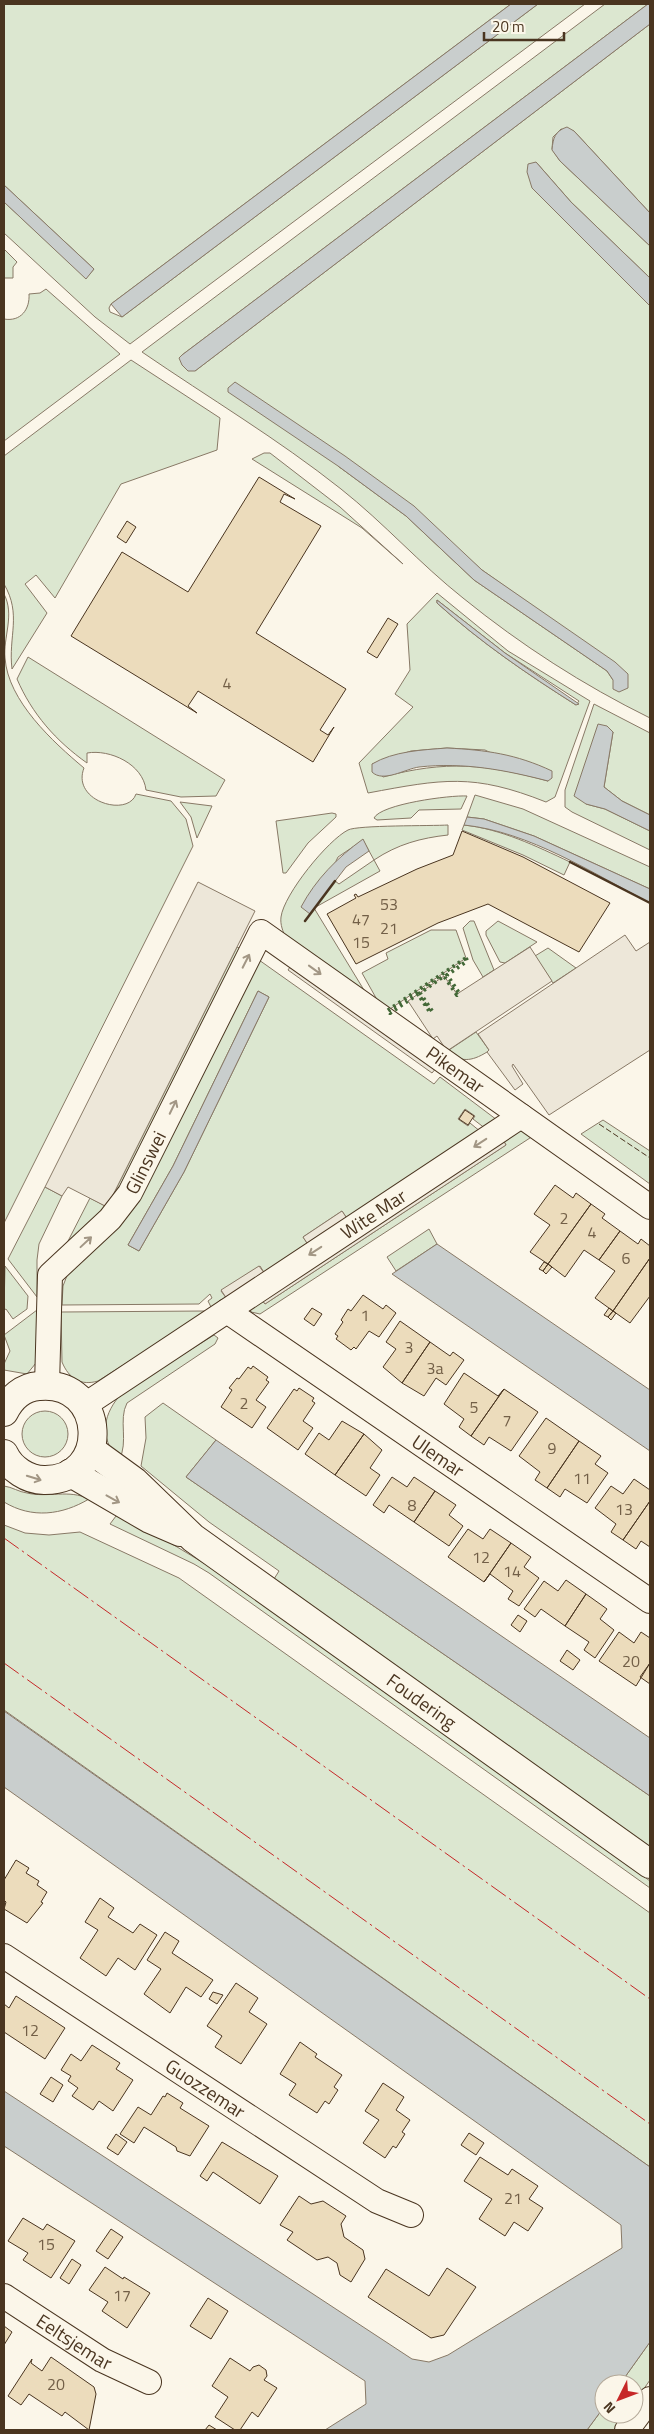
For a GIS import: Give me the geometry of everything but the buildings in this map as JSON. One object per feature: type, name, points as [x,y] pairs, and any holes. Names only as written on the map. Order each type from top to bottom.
[{"type":"street","name":"Pikemar","points":[[261,932],[650,1206]]},
{"type":"street","name":"Glinswei","points":[[24,1386],[50,1275],[110,1219],[130,1193],[261,932]]},
{"type":"street","name":"Wite Mar","points":[[84,1405],[520,1116]]},
{"type":"street","name":"Ulemar","points":[[228,1310],[650,1602]]},
{"type":"street","points":[[4,1412],[8,1403],[24,1386],[62,1387],[74,1394],[84,1405],[92,1419],[94,1434],[91,1450],[83,1463],[71,1473],[58,1479],[43,1480],[28,1477],[16,1470],[4,1458]]},
{"type":"street","name":"Foudering","points":[[91,1450],[143,1488],[193,1538],[650,1864]]},
{"type":"street","name":"Foudering","points":[[71,1473],[150,1520],[193,1538]]},
{"type":"street","name":"Guozzemar","points":[[4,1956],[377,2201],[411,2215]]},
{"type":"street","name":"Eeltsjemar","points":[[4,2296],[102,2360],[149,2382]]},
{"type":"street","points":[[628,2430],[650,2398]]},
{"type":"green space","points":[[4,4],[511,4],[111,304],[110,312],[122,317],[538,4],[585,4],[130,344],[95,317],[4,233],[4,202],[86,278],[94,269],[4,185]]},
{"type":"green space","points":[[605,4],[648,4],[182,355],[195,371],[650,24],[650,213],[574,131],[561,129],[553,137],[552,149],[560,161],[650,246],[650,278],[571,202],[536,162],[533,188],[650,306],[650,718],[577,678],[507,632],[447,585],[341,489],[268,436],[142,352]],"holes":[[[338,466],[450,542],[482,570],[628,674],[613,680],[607,671],[474,580],[406,516]]]},
{"type":"green space","points":[[4,249],[17,262],[13,267],[13,278],[4,278]]},
{"type":"green space","points":[[46,289],[120,354],[4,441],[4,319],[20,316],[28,305],[29,294],[40,293]]},
{"type":"green space","points":[[131,360],[220,418],[217,450],[121,484],[55,598],[36,575],[25,584],[47,613],[12,669],[13,616],[9,595],[4,584],[4,456]]},
{"type":"green space","points":[[264,453],[270,453],[340,507],[403,564],[362,528],[252,459]]},
{"type":"green space","points":[[437,593],[508,651],[590,701],[555,797],[546,802],[498,786],[458,781],[417,784],[368,793],[359,763],[413,707],[395,694],[410,670],[407,624]],"holes":[[[437,600],[505,653],[579,701],[576,705],[504,657],[453,617],[437,603]],[[447,748],[485,750],[548,781],[505,771],[466,766],[427,768],[383,777],[372,764],[411,751]]]},
{"type":"green space","points":[[4,594],[9,610],[5,658],[14,690],[23,705],[46,733],[84,768],[82,780],[86,789],[93,797],[113,805],[123,805],[131,801],[136,794],[171,801],[186,819],[193,846],[4,1223]]},
{"type":"green space","points":[[28,657],[225,780],[216,796],[181,797],[146,790],[144,781],[139,773],[124,760],[106,753],[96,752],[87,753],[87,763],[76,755],[46,726],[23,692],[17,679]]},
{"type":"green space","points":[[594,704],[650,733],[650,815],[622,801],[604,787],[613,732],[586,804],[605,809],[650,831],[650,850],[565,807],[565,790]]},
{"type":"green space","points":[[475,795],[523,809],[650,867],[650,889],[534,836],[484,819],[467,817]]},
{"type":"green space","points":[[467,796],[461,809],[419,810],[411,818],[377,820],[374,818],[379,813],[389,809],[417,801]]},
{"type":"green space","points":[[180,802],[212,806],[197,838],[191,817]]},
{"type":"green space","points":[[336,814],[336,817],[308,843],[286,873],[283,873],[276,821]]},
{"type":"green space","points":[[448,825],[448,835],[410,843],[374,860],[363,840],[338,857],[310,914],[314,908],[367,995],[286,939],[281,925],[281,917],[290,895],[319,856],[348,830],[365,827]]},
{"type":"green space","points":[[464,825],[505,834],[570,862],[564,875],[523,855],[462,830]]},
{"type":"green space","points":[[374,860],[380,871],[315,907],[335,881],[339,884]]},
{"type":"green space","points":[[470,921],[474,921],[494,970],[483,977],[473,960],[463,928]]},
{"type":"green space","points":[[498,921],[537,942],[505,963],[500,962],[486,935],[486,931]]},
{"type":"green space","points":[[431,930],[456,930],[466,958],[387,1011],[380,1005],[362,973],[388,959],[386,953]]},
{"type":"green space","points":[[237,947],[244,950],[126,1189],[107,1206]]},
{"type":"green space","points":[[548,948],[576,968],[553,983],[535,956]]},
{"type":"green space","points":[[259,960],[434,1084],[440,1077],[497,1120],[486,1129],[473,1119],[475,1116],[465,1109],[458,1119],[468,1126],[470,1123],[481,1132],[348,1220],[342,1211],[303,1237],[309,1246],[265,1274],[260,1266],[221,1291],[227,1299],[212,1309],[208,1301],[212,1298],[210,1294],[199,1304],[62,1305],[63,1286],[68,1273]],"holes":[[[258,991],[269,997],[184,1172],[139,1251],[128,1245],[173,1166]]]},
{"type":"green space","points":[[476,1032],[489,1050],[487,1052],[476,1058],[466,1060],[456,1058],[446,1052]]},
{"type":"green space","points":[[603,1120],[650,1151],[650,1184],[581,1134]]},
{"type":"green space","points":[[518,1129],[533,1136],[260,1314],[251,1312],[250,1308],[260,1297],[265,1304],[506,1145],[502,1138]]},
{"type":"green space","points":[[45,1187],[62,1196],[39,1244],[37,1297],[8,1259]]},
{"type":"green space","points":[[90,1198],[107,1207],[66,1245]]},
{"type":"green space","points":[[429,1229],[437,1244],[396,1271],[387,1257]]},
{"type":"green space","points":[[5,1266],[28,1296],[27,1309],[13,1319],[6,1309],[4,1310]]},
{"type":"green space","points":[[37,1310],[36,1363],[27,1374],[4,1370],[4,1364],[10,1351],[4,1335]]},
{"type":"green space","points":[[61,1312],[207,1312],[98,1381],[86,1383],[76,1380],[68,1373],[62,1362]]},
{"type":"green space","points":[[214,1335],[218,1338],[215,1344],[127,1403],[123,1417],[123,1446],[119,1460],[108,1443],[106,1434],[107,1417],[116,1400],[123,1392]]},
{"type":"green space","points":[[163,1403],[216,1440],[186,1477],[650,1796],[650,1848],[274,1579],[279,1571],[209,1522],[141,1466],[146,1438],[145,1417]]},
{"type":"green space","points":[[50,1411],[62,1417],[67,1425],[67,1443],[62,1451],[54,1456],[40,1457],[28,1451],[23,1443],[22,1429],[28,1417],[36,1412]]},
{"type":"green space","points":[[4,1486],[35,1494],[66,1494],[89,1499],[68,1509],[36,1513],[25,1511],[4,1502]]},
{"type":"green space","points":[[119,1512],[212,1568],[650,1881],[650,1888],[209,1573],[110,1524]]},
{"type":"green space","points":[[4,1525],[25,1533],[49,1535],[80,1532],[179,1578],[650,1913],[650,2167],[4,1710]]},
{"type":"green space","points":[[650,2342],[650,2380],[644,2389],[644,2374],[627,2374]]},
{"type":"green space","points":[[594,2421],[594,2424],[618,2424],[614,2430],[587,2430]]},
{"type":"shaded area","points":[[511,4],[538,4],[122,317],[111,304]]},
{"type":"shaded area","points":[[650,4],[650,24],[195,371],[188,371],[182,365],[179,358],[182,355]]},
{"type":"shaded area","points":[[567,127],[574,131],[650,213],[650,246],[560,161],[552,150],[555,136]]},
{"type":"shaded area","points":[[536,162],[571,202],[650,278],[650,306],[532,188],[527,172],[528,164]]},
{"type":"shaded area","points":[[4,185],[94,269],[86,279],[4,202]]},
{"type":"shaded area","points":[[235,382],[345,456],[414,506],[482,570],[615,662],[628,674],[628,688],[619,692],[613,689],[613,680],[607,671],[474,580],[406,516],[338,466],[228,392],[228,388]]},
{"type":"shaded area","points":[[437,600],[505,653],[579,704],[576,705],[504,657],[453,617],[437,603]]},
{"type":"shaded area","points":[[598,724],[607,726],[613,732],[604,787],[622,801],[650,815],[650,831],[605,809],[586,804],[574,796]]},
{"type":"shaded area","points":[[447,748],[475,750],[513,757],[552,771],[552,778],[548,781],[500,770],[468,766],[419,767],[388,776],[377,775],[372,772],[372,764],[389,756]]},
{"type":"shaded area","points":[[467,817],[484,819],[534,836],[650,889],[650,903],[560,855],[537,845],[489,829],[464,825]]},
{"type":"shaded area","points":[[363,839],[369,851],[346,867],[310,914],[301,907],[313,887],[328,870]]},
{"type":"shaded area","points":[[198,882],[255,911],[107,1207],[68,1187],[62,1196],[45,1187]]},
{"type":"shaded area","points":[[625,935],[636,951],[650,942],[650,1050],[549,1115],[513,1064],[512,1066],[523,1084],[515,1090],[487,1052],[489,1050],[478,1034]]},
{"type":"shaded area","points":[[530,947],[552,981],[447,1051],[437,1036],[433,1039],[408,1001],[444,976],[457,994]]},
{"type":"shaded area","points":[[292,964],[437,1067],[432,1073],[288,970]]},
{"type":"shaded area","points":[[258,991],[269,997],[184,1172],[139,1251],[128,1245],[173,1166]]},
{"type":"shaded area","points":[[502,1138],[506,1145],[265,1304],[260,1297]]},
{"type":"shaded area","points":[[342,1211],[348,1220],[309,1246],[303,1237]]},
{"type":"shaded area","points":[[437,1244],[650,1390],[650,1451],[392,1274]]},
{"type":"shaded area","points":[[259,1266],[265,1274],[227,1299],[221,1290]]},
{"type":"shaded area","points":[[216,1440],[650,1738],[650,1796],[186,1477]]},
{"type":"shaded area","points":[[4,1711],[650,2167],[650,2342],[627,2374],[594,2374],[594,2421],[587,2430],[325,2430],[366,2404],[365,2381],[4,2146],[4,2091],[412,2359],[429,2362],[448,2355],[622,2248],[621,2225],[4,1787]]},
{"type":"hedge","points":[[466,958],[467,961],[447,975],[459,993],[457,995],[444,976],[420,993],[432,1011],[430,1012],[418,994],[390,1013],[387,1011],[466,958]]},
{"type":"fence","points":[[599,1124],[650,1158]]},
{"type":"wall","points":[[570,862],[650,903]]},
{"type":"wall","points":[[305,921],[335,881]]},
{"type":"power","points":[[4,1538],[650,1999]]},
{"type":"power","points":[[4,1663],[650,2124]]}]
